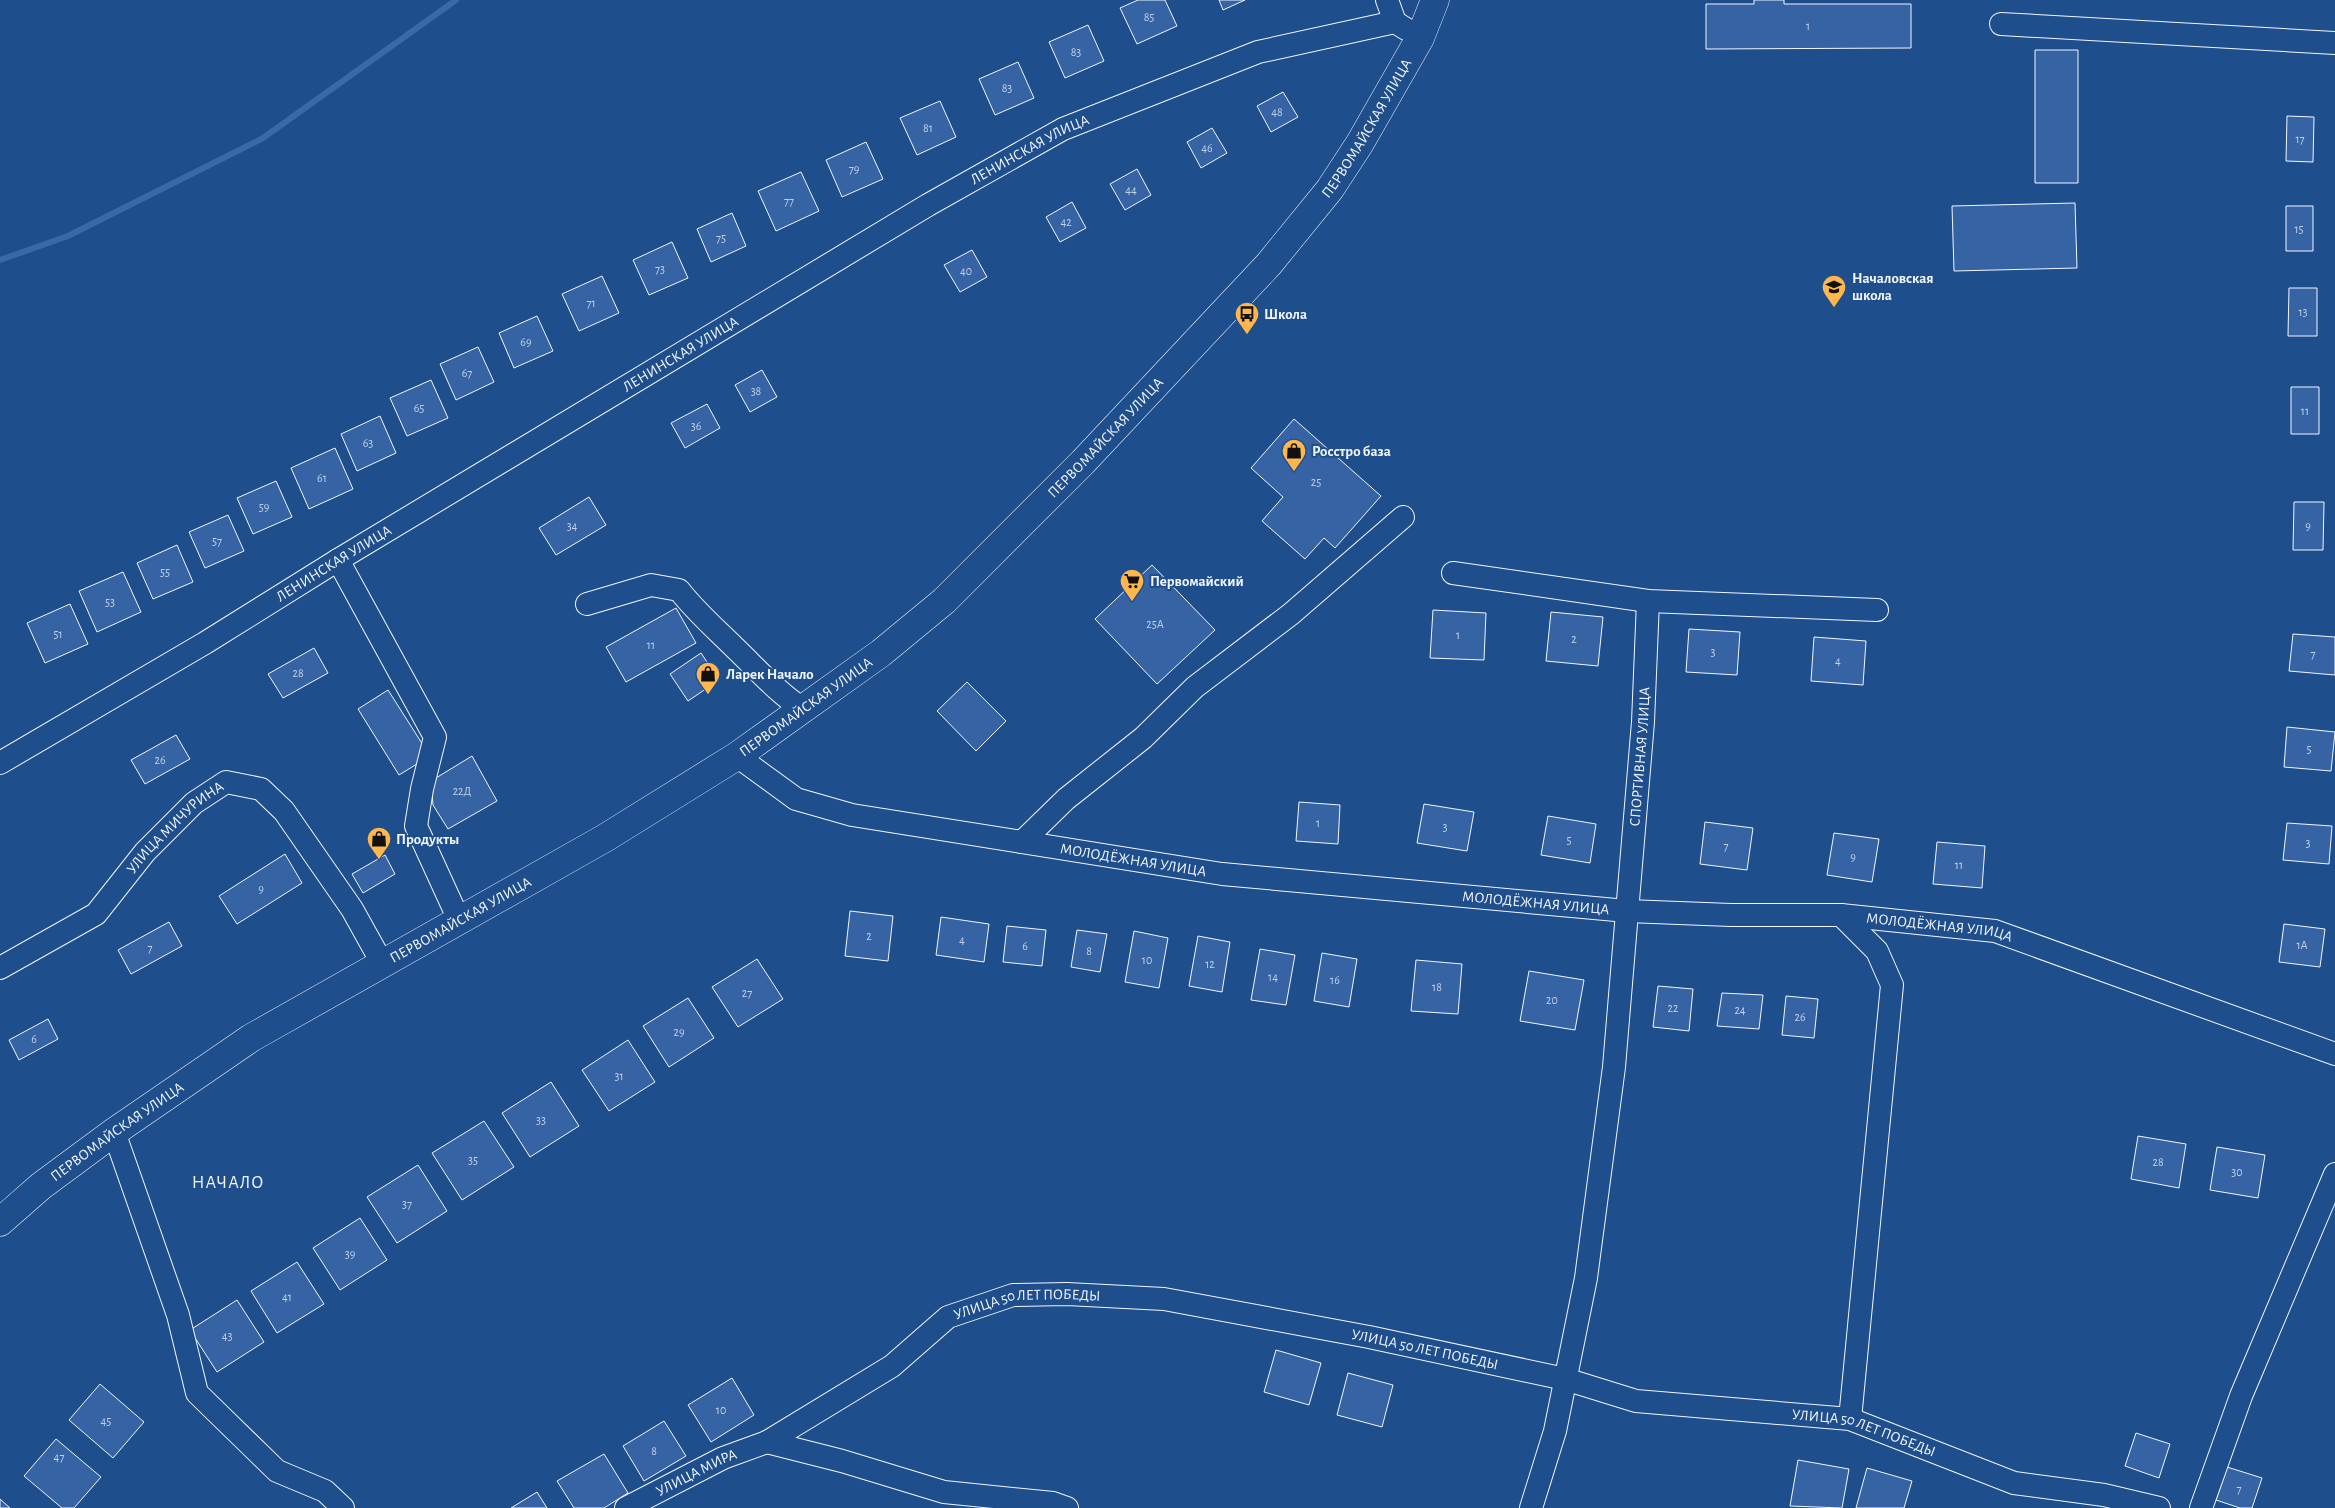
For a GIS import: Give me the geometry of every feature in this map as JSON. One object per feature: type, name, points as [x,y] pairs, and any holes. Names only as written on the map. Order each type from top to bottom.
[{"type":"main road","name":"ПЕРВОМАЙСКАЯ УЛИЦА","points":[[0,1222],[41,1186],[114,1132],[251,1038],[604,838],[738,756],[881,653],[944,601],[1083,462],[1269,264],[1330,189],[1383,105],[1420,38],[1435,0]]},
{"type":"street","points":[[1387,0],[1395,22],[1420,38]]},
{"type":"street","name":"ЛЕНИНСКАЯ УЛИЦА","points":[[0,763],[205,643],[338,560],[928,205],[1062,129],[1258,52],[1395,22]]},
{"type":"street","points":[[2001,24],[2335,43]]},
{"type":"street","points":[[1022,842],[1066,799],[1142,738],[1195,687],[1291,614],[1403,517]]},
{"type":"street","points":[[338,560],[435,737],[422,789],[416,826],[459,920]]},
{"type":"street","points":[[1452,573],[1648,601],[1877,610]]},
{"type":"street","points":[[588,604],[651,585],[679,590],[694,610],[736,648],[782,696],[804,710]]},
{"type":"street","name":"СПОРТИВНАЯ УЛИЦА","points":[[1627,911],[1643,722],[1648,601]]},
{"type":"street","name":"МОЛОДЁЖНАЯ УЛИЦА","points":[[738,756],[796,799],[852,815],[1222,874],[1627,911],[1732,916],[1842,915],[1995,931],[2335,1054]]},
{"type":"street","name":"УЛИЦА МИЧУРИНА","points":[[0,968],[96,914],[144,852],[194,803],[226,782],[261,789],[284,811],[352,908],[382,963]]},
{"type":"street","points":[[1531,1508],[1555,1431],[1586,1278],[1614,1066],[1627,911]]},
{"type":"street","points":[[1842,915],[1877,951],[1892,985],[1850,1419]]},
{"type":"street","points":[[114,1132],[178,1315],[197,1392],[277,1471],[324,1491],[343,1508]]},
{"type":"street","points":[[2201,1508],[2241,1396],[2335,1174]]},
{"type":"street","name":"УЛИЦА 50 ЛЕТ ПОБЕДЫ","points":[[768,1442],[892,1366],[948,1317],[1013,1295],[1067,1294],[1164,1299],[1368,1337],[1566,1379],[1636,1401],[1850,1419],[2014,1484],[2104,1495],[2159,1508]]},
{"type":"street","points":[[768,1442],[842,1461],[944,1492],[1054,1503],[1067,1508]]},
{"type":"street","name":"УЛИЦА МИРА","points":[[626,1508],[723,1458],[768,1442]]},
{"type":"building","points":[[1138,0],[1165,0],[1177,26],[1137,44],[1120,8]]},
{"type":"building","points":[[1219,0],[1245,0],[1223,10]]},
{"type":"building","points":[[1754,0],[1784,0],[1784,4],[1911,4],[1911,48],[1706,49],[1706,4],[1754,4]]},
{"type":"building","points":[[1088,25],[1104,61],[1065,78],[1049,42]]},
{"type":"building","points":[[2035,50],[2078,50],[2078,183],[2035,183]]},
{"type":"building","points":[[1018,62],[1034,98],[995,115],[979,79]]},
{"type":"building","points":[[1283,92],[1298,117],[1271,132],[1257,106]]},
{"type":"building","points":[[940,101],[956,137],[917,155],[900,118]]},
{"type":"building","points":[[2287,116],[2314,117],[2313,162],[2286,161]]},
{"type":"building","points":[[1212,128],[1227,153],[1201,168],[1187,142]]},
{"type":"building","points":[[866,142],[883,179],[842,197],[826,160]]},
{"type":"building","points":[[1137,169],[1151,195],[1125,210],[1110,184]]},
{"type":"building","points":[[801,172],[819,211],[776,231],[758,191]]},
{"type":"building","points":[[1072,202],[1086,228],[1060,242],[1046,217]]},
{"type":"building","points":[[2075,203],[2077,268],[1954,271],[1952,206]]},
{"type":"building","points":[[2286,206],[2313,206],[2313,251],[2286,251]]},
{"type":"building","points":[[732,213],[746,246],[711,262],[697,229]]},
{"type":"building","points":[[672,242],[688,278],[649,295],[633,260]]},
{"type":"building","points":[[972,250],[987,277],[960,292],[944,265]]},
{"type":"building","points":[[602,276],[619,313],[579,331],[562,294]]},
{"type":"building","points":[[2289,288],[2317,288],[2317,336],[2288,336]]},
{"type":"building","points":[[537,316],[553,351],[514,368],[499,333]]},
{"type":"building","points":[[478,347],[494,382],[456,400],[440,364]]},
{"type":"building","points":[[762,370],[777,397],[750,412],[735,385]]},
{"type":"building","points":[[431,380],[448,418],[407,436],[390,398]]},
{"type":"building","points":[[2291,387],[2319,387],[2319,434],[2291,434]]},
{"type":"building","points":[[707,404],[720,428],[685,448],[671,423]]},
{"type":"building","points":[[380,416],[396,453],[357,471],[341,434]]},
{"type":"building","points":[[1294,419],[1381,496],[1335,548],[1324,538],[1305,559],[1262,521],[1283,497],[1251,468]]},
{"type":"building","points":[[335,448],[353,489],[309,509],[291,468]]},
{"type":"building","points":[[276,481],[292,517],[253,534],[237,498]]},
{"type":"building","points":[[589,497],[606,525],[556,555],[539,528]]},
{"type":"building","points":[[2294,502],[2324,502],[2323,550],[2293,550]]},
{"type":"building","points":[[228,515],[244,551],[205,568],[189,532]]},
{"type":"building","points":[[177,545],[193,582],[153,599],[137,563]]},
{"type":"building","points":[[1152,565],[1215,630],[1157,684],[1095,619]]},
{"type":"building","points":[[123,572],[141,612],[97,632],[79,591]]},
{"type":"building","points":[[70,604],[88,644],[45,663],[27,623]]},
{"type":"building","points":[[676,608],[696,643],[626,682],[606,647]]},
{"type":"building","points":[[1433,610],[1486,613],[1484,660],[1430,658]]},
{"type":"building","points":[[1551,612],[1603,617],[1598,666],[1546,661]]},
{"type":"building","points":[[1689,629],[1740,632],[1737,675],[1686,672]]},
{"type":"building","points":[[2293,634],[2335,637],[2335,675],[2289,671]]},
{"type":"building","points":[[1814,637],[1866,641],[1863,685],[1811,681]]},
{"type":"building","points":[[314,648],[328,673],[283,698],[268,674]]},
{"type":"building","points":[[701,653],[719,680],[688,701],[670,674]]},
{"type":"building","points":[[967,682],[1006,721],[976,751],[937,711]]},
{"type":"building","points":[[388,690],[430,756],[399,775],[358,709]]},
{"type":"building","points":[[2287,727],[2335,732],[2331,771],[2284,767]]},
{"type":"building","points":[[176,735],[190,759],[145,784],[131,760]]},
{"type":"building","points":[[472,756],[497,801],[448,829],[433,805],[431,781]]},
{"type":"building","points":[[1299,802],[1340,805],[1338,844],[1296,841]]},
{"type":"building","points":[[1424,804],[1474,812],[1467,851],[1417,843]]},
{"type":"building","points":[[1548,816],[1596,824],[1590,863],[1541,855]]},
{"type":"building","points":[[1705,822],[1753,828],[1747,870],[1700,864]]},
{"type":"building","points":[[2287,823],[2332,826],[2329,864],[2283,860]]},
{"type":"building","points":[[1834,833],[1879,839],[1872,882],[1827,875]]},
{"type":"building","points":[[1937,842],[1985,846],[1982,888],[1933,884]]},
{"type":"building","points":[[285,854],[302,883],[237,924],[219,896]]},
{"type":"building","points":[[385,855],[395,874],[363,893],[352,874]]},
{"type":"building","points":[[850,911],[893,916],[888,961],[845,956]]},
{"type":"building","points":[[941,917],[989,924],[984,962],[936,955]]},
{"type":"building","points":[[169,922],[182,946],[131,974],[118,950]]},
{"type":"building","points":[[2284,924],[2325,929],[2320,967],[2279,962]]},
{"type":"building","points":[[1007,926],[1046,930],[1042,966],[1003,962]]},
{"type":"building","points":[[1077,930],[1107,934],[1100,972],[1071,967]]},
{"type":"building","points":[[1134,931],[1168,938],[1159,988],[1125,982]]},
{"type":"building","points":[[1198,936],[1230,942],[1222,992],[1189,986]]},
{"type":"building","points":[[1260,949],[1295,955],[1286,1005],[1251,1000]]},
{"type":"building","points":[[1322,953],[1357,959],[1349,1007],[1314,1001]]},
{"type":"building","points":[[757,959],[783,999],[738,1027],[712,987]]},
{"type":"building","points":[[1416,960],[1462,964],[1458,1014],[1411,1011]]},
{"type":"building","points":[[1529,971],[1584,980],[1575,1030],[1520,1021]]},
{"type":"building","points":[[1658,986],[1693,989],[1689,1031],[1653,1027]]},
{"type":"building","points":[[1722,993],[1763,995],[1759,1029],[1717,1026]]},
{"type":"building","points":[[1786,996],[1818,999],[1814,1038],[1782,1035]]},
{"type":"building","points":[[688,998],[714,1038],[669,1067],[643,1026]]},
{"type":"building","points":[[48,1019],[58,1039],[19,1060],[9,1040]]},
{"type":"building","points":[[628,1040],[655,1082],[609,1111],[582,1070]]},
{"type":"building","points":[[551,1082],[579,1126],[530,1157],[502,1113]]},
{"type":"building","points":[[484,1121],[514,1167],[462,1200],[432,1153]]},
{"type":"building","points":[[2138,1136],[2186,1144],[2179,1188],[2131,1179]]},
{"type":"building","points":[[2217,1147],[2265,1155],[2258,1198],[2210,1190]]},
{"type":"building","points":[[418,1165],[447,1211],[397,1243],[367,1197]]},
{"type":"building","points":[[360,1218],[387,1260],[340,1290],[313,1248]]},
{"type":"building","points":[[297,1262],[324,1304],[277,1333],[251,1291]]},
{"type":"building","points":[[237,1300],[264,1342],[217,1372],[190,1330]]},
{"type":"building","points":[[1276,1350],[1321,1363],[1309,1405],[1264,1392]]},
{"type":"building","points":[[1348,1373],[1393,1385],[1382,1427],[1337,1415]]},
{"type":"building","points":[[732,1378],[754,1415],[711,1442],[688,1405]]},
{"type":"building","points":[[100,1384],[144,1422],[113,1458],[69,1420]]},
{"type":"building","points":[[664,1421],[686,1456],[644,1481],[623,1446]]},
{"type":"building","points":[[2136,1433],[2170,1444],[2159,1478],[2125,1466]]},
{"type":"building","points":[[56,1439],[101,1477],[74,1508],[62,1508],[24,1476]]},
{"type":"building","points":[[604,1454],[628,1493],[604,1508],[574,1508],[557,1481]]},
{"type":"building","points":[[1798,1460],[1849,1469],[1842,1508],[1790,1506]]},
{"type":"building","points":[[2227,1467],[2262,1478],[2252,1508],[2240,1508],[2216,1500]]},
{"type":"building","points":[[1867,1468],[1912,1481],[1904,1508],[1856,1508]]},
{"type":"building","points":[[537,1492],[547,1508],[511,1508]]},
{"type":"building","points":[[0,1499],[10,1508],[0,1508]]},
{"type":"waterway","points":[[0,260],[68,236],[263,138],[456,0]]},
{"type":"place","name":"Началовская школа","points":[[1834,308]]},
{"type":"place","name":"Школа","points":[[1247,335]]},
{"type":"place","name":"Росстро база","points":[[1294,472]]},
{"type":"place","name":"Первомайский","points":[[1132,602]]},
{"type":"place","name":"Ларек Начало","points":[[708,695]]},
{"type":"place","name":"Продукты","points":[[379,860]]},
{"type":"district","name":"НАЧАЛО","points":[[228,1183]]}]
